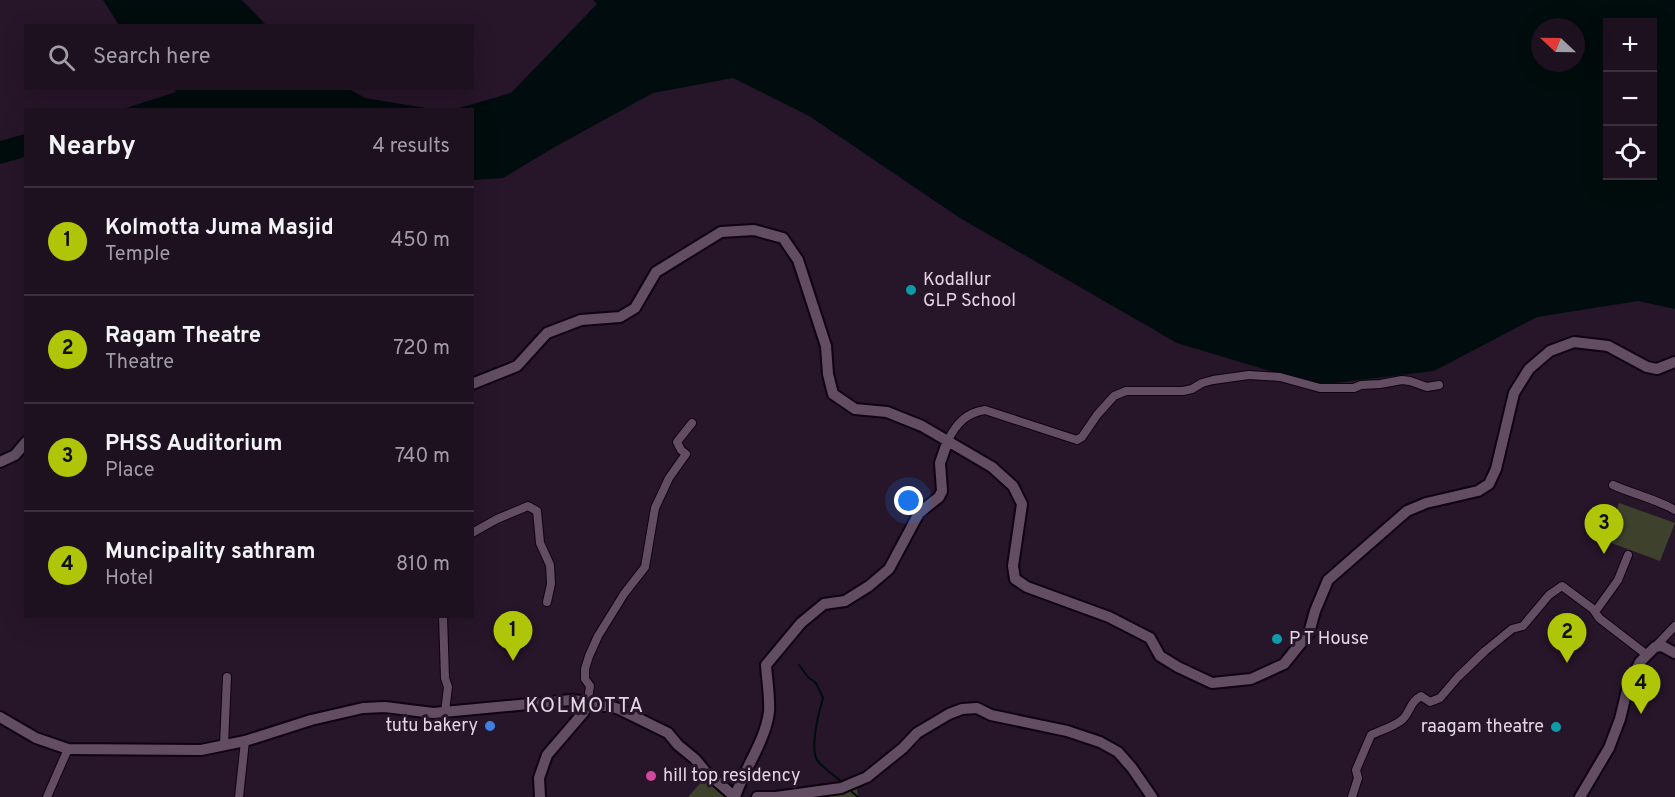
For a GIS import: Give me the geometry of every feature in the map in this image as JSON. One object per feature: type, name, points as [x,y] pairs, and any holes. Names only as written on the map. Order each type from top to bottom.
[{"type":"street","points":[[474,383],[517,366],[547,333],[581,320],[620,317],[635,308],[656,272],[721,232],[754,230],[783,238],[798,261],[826,346],[828,375],[833,394],[855,409],[887,412],[922,426],[992,466],[1013,486],[1022,504],[1013,566],[1015,579],[1027,587],[1109,617],[1150,638],[1160,656],[1212,683],[1251,679],[1284,664],[1309,633],[1328,580],[1407,511],[1426,503],[1478,491],[1489,484],[1496,469],[1514,393],[1529,369],[1550,351],[1574,342],[1608,346],[1647,367],[1657,369],[1675,362]]},
{"type":"street","points":[[0,717],[36,738],[68,749],[201,750],[245,741],[280,728],[363,708],[385,707],[399,710],[445,712],[553,700],[581,701],[587,706],[609,706],[619,709],[668,733],[705,771],[735,797],[741,778],[762,735],[769,712],[766,664],[801,623],[824,604],[845,601],[889,569],[919,513],[939,497],[942,491],[940,463],[948,440],[957,424],[966,417],[985,410],[1077,440],[1082,437],[1114,396],[1126,392],[1183,391],[1213,380],[1240,376],[1280,377],[1320,388],[1354,388],[1361,385],[1402,380],[1427,387],[1439,385]]},
{"type":"street","points":[[543,797],[539,778],[548,755],[587,706],[590,686],[585,679],[585,669],[589,656],[598,636],[624,594],[645,567],[655,508],[669,478],[686,454],[677,442],[692,423]]},
{"type":"street","points":[[0,462],[15,455],[24,444]]},
{"type":"street","points":[[1613,485],[1648,500],[1661,502],[1675,510]]},
{"type":"street","points":[[474,532],[496,519],[528,506],[537,510],[540,543],[549,565],[551,584],[547,602]]},
{"type":"street","points":[[1595,612],[1618,580],[1628,555]]},
{"type":"street","points":[[1352,797],[1358,778],[1356,770],[1371,735],[1396,724],[1405,717],[1413,701],[1421,696],[1430,702],[1440,698],[1485,651],[1512,629],[1523,626],[1549,595],[1562,586],[1647,655]]},
{"type":"street","points":[[443,618],[445,678],[448,687],[445,712]]},
{"type":"street","points":[[1580,797],[1609,748],[1620,719],[1628,686],[1640,662],[1675,626]]},
{"type":"street","points":[[1655,647],[1662,646],[1675,653]]},
{"type":"street","points":[[224,745],[226,677]]},
{"type":"street","points":[[757,797],[776,797],[841,788],[867,777],[903,748],[916,733],[949,714],[977,708],[991,715],[1066,731],[1100,742],[1118,752],[1152,797]]},
{"type":"street","points":[[239,797],[245,741]]},
{"type":"street","points":[[47,797],[68,749]]},
{"type":"green space","points":[[1619,503],[1675,523],[1660,561],[1606,541]]},
{"type":"green space","points":[[704,779],[725,797],[688,797]]},
{"type":"green space","points":[[857,789],[858,797],[798,797],[828,796]]},
{"type":"shaded area","points":[[103,0],[242,0],[265,24],[118,24]]},
{"type":"shaded area","points":[[593,0],[1675,0],[1675,309],[1638,301],[1537,317],[1434,371],[1317,385],[1177,343],[960,218],[809,116],[733,78],[653,93],[503,178],[474,180],[474,108],[459,108],[511,93],[597,4]]},
{"type":"shaded area","points":[[175,90],[351,90],[365,98],[426,108],[126,108],[176,92]]},
{"type":"shaded area","points":[[24,134],[24,157],[0,164],[0,141]]},
{"type":"waterway","points":[[799,665],[816,683],[823,698],[817,720],[814,747],[817,760],[843,783]]},
{"type":"waterway","points":[[852,792],[858,797]]},
{"type":"place","name":"Kodallur GLP School","points":[[911,290]]},
{"type":"place","name":"PHSS Auditorium","points":[[1604,554]]},
{"type":"place","name":"P T House","points":[[1277,639]]},
{"type":"place","name":"Kolmotta Juma Masjid","points":[[513,661]]},
{"type":"place","name":"Ragam Theatre","points":[[1567,663]]},
{"type":"place","name":"Muncipality sathram","points":[[1641,714]]},
{"type":"place","name":"tutu bakery","points":[[490,726]]},
{"type":"place","name":"raagam theatre","points":[[1556,727]]},
{"type":"place","name":"hill top residency","points":[[651,776]]},
{"type":"district","name":"KOLMOTTA","points":[[585,706]]}]
